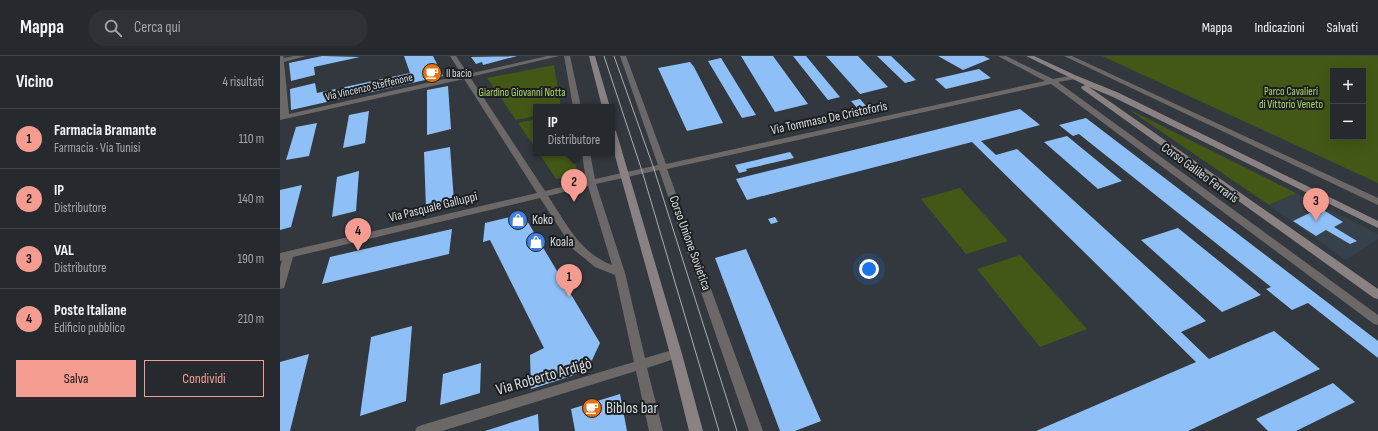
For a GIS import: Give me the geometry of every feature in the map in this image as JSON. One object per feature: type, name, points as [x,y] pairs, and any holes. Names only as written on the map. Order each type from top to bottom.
[{"type":"main road","points":[[592,56],[605,104]]},
{"type":"main road","name":"Corso Galileo Ferraris","points":[[1029,56],[1072,77],[1116,95],[1378,225]]},
{"type":"main road","name":"Corso Galileo Ferraris","points":[[1072,77],[1378,294]]},
{"type":"main road","points":[[615,142],[676,354],[696,431]]},
{"type":"street","points":[[282,118],[280,59],[302,56]]},
{"type":"street","points":[[453,56],[577,247],[599,264],[620,273]]},
{"type":"street","name":"Via Vincenzo Steffenone","points":[[282,118],[556,56]]},
{"type":"street","points":[[567,56],[576,104]]},
{"type":"street","name":"Corso Unione Sovietica","points":[[623,56],[756,431]]},
{"type":"street","name":"Corso Galileo Ferraris","points":[[1001,56],[1053,82],[1378,320]]},
{"type":"street","points":[[1067,56],[1378,202]]},
{"type":"street","name":"Via Tommaso De Cristoforis","points":[[591,182],[663,168],[1072,77]]},
{"type":"street","points":[[587,156],[591,182],[620,273],[656,431]]},
{"type":"street","name":"Via Pasquale Galluppi","points":[[285,256],[591,182]]},
{"type":"street","points":[[280,285],[285,256]]},
{"type":"street","name":"Via Roberto Ardigò","points":[[422,431],[641,366],[676,354]]},
{"type":"shaded area","points":[[1296,193],[1378,234],[1378,239],[1346,260],[1269,205]]},
{"type":"green space","name":"Parco Cavalieri di Vittorio Veneto","points":[[1102,56],[1378,56],[1378,183]]},
{"type":"green space","name":"Giardino Giovanni Notta","points":[[554,65],[560,104],[533,104],[533,117],[516,120],[487,78]]},
{"type":"green space","points":[[1128,109],[1296,193],[1269,205]]},
{"type":"green space","name":"Giardino Giovanni Notta","points":[[533,120],[533,145],[518,123]]},
{"type":"green space","points":[[541,156],[573,156],[578,174],[556,179]]},
{"type":"green space","points":[[960,188],[1008,241],[966,254],[921,199]]},
{"type":"green space","points":[[1020,255],[1087,329],[1040,347],[977,269]]},
{"type":"building","points":[[322,56],[360,57],[314,67],[315,75],[291,81],[289,63]]},
{"type":"building","points":[[404,56],[433,56],[443,76],[291,110],[290,89],[315,83],[317,93],[410,73]]},
{"type":"building","points":[[517,56],[483,65],[482,62],[476,64],[471,57]]},
{"type":"building","points":[[741,56],[773,56],[808,104],[775,112]]},
{"type":"building","points":[[793,56],[806,56],[840,97],[828,100]]},
{"type":"building","points":[[826,56],[858,56],[888,87],[860,94]]},
{"type":"building","points":[[877,56],[891,56],[916,80],[905,83]]},
{"type":"building","points":[[938,56],[984,56],[990,59],[963,70]]},
{"type":"building","points":[[721,58],[756,115],[742,118],[708,61]]},
{"type":"building","points":[[690,62],[723,123],[687,131],[658,68]]},
{"type":"building","points":[[979,69],[991,78],[946,89],[935,79]]},
{"type":"building","points":[[448,86],[451,129],[427,135],[427,90]]},
{"type":"building","points":[[860,99],[867,107],[858,109],[851,101]]},
{"type":"building","points":[[1020,109],[1040,125],[981,141],[996,155],[1017,149],[1206,321],[1181,332],[1209,359],[1274,331],[1320,369],[1188,431],[1036,431],[1196,362],[972,142],[747,200],[736,179]]},
{"type":"building","points":[[369,111],[365,143],[343,148],[349,115]]},
{"type":"building","points":[[1086,118],[1378,341],[1378,358],[1308,303],[1292,310],[1266,289],[1271,287],[1079,134],[1073,136],[1059,125]]},
{"type":"building","points":[[317,123],[309,156],[286,160],[296,127]]},
{"type":"building","points":[[1067,136],[1122,181],[1098,189],[1044,142]]},
{"type":"building","points":[[450,147],[454,201],[426,209],[424,152]]},
{"type":"building","points":[[790,152],[794,158],[746,169],[747,171],[739,173],[735,165]]},
{"type":"building","points":[[359,171],[356,211],[332,217],[337,177]]},
{"type":"building","points":[[302,185],[291,227],[280,230],[280,190]]},
{"type":"building","points":[[1320,208],[1343,222],[1334,227],[1357,241],[1350,244],[1326,230],[1316,236],[1293,221]]},
{"type":"building","points":[[523,214],[600,343],[587,371],[531,389],[530,355],[544,348],[490,240],[483,242],[485,223]]},
{"type":"building","points":[[775,217],[778,222],[771,224],[768,219]]},
{"type":"building","points":[[1178,228],[1261,295],[1222,312],[1141,240]]},
{"type":"building","points":[[452,229],[449,254],[322,284],[330,257]]},
{"type":"building","points":[[746,249],[821,421],[795,431],[780,431],[715,258]]},
{"type":"building","points":[[412,326],[406,401],[360,416],[371,337]]},
{"type":"building","points":[[309,354],[290,431],[280,431],[280,362]]},
{"type":"building","points":[[481,363],[480,393],[440,405],[443,374]]},
{"type":"building","points":[[1333,383],[1355,402],[1296,431],[1268,431],[1256,419]]},
{"type":"building","points":[[620,394],[627,431],[575,431],[571,409]]},
{"type":"building","points":[[538,414],[539,431],[485,431]]},
{"type":"tram line","points":[[604,56],[642,171],[719,431]]},
{"type":"tram line","points":[[614,56],[654,169],[737,431]]},
{"type":"place","name":"Il bacio","points":[[432,73]]},
{"type":"place","name":"IP","points":[[574,202]]},
{"type":"place","name":"Koko","points":[[518,220]]},
{"type":"place","name":"VAL","points":[[1316,221]]},
{"type":"place","name":"Koala","points":[[536,242]]},
{"type":"place","name":"Poste Italiane","points":[[358,251]]},
{"type":"place","name":"Farmacia Bramante","points":[[569,297]]},
{"type":"place","name":"Biblos bar","points":[[592,408]]}]
